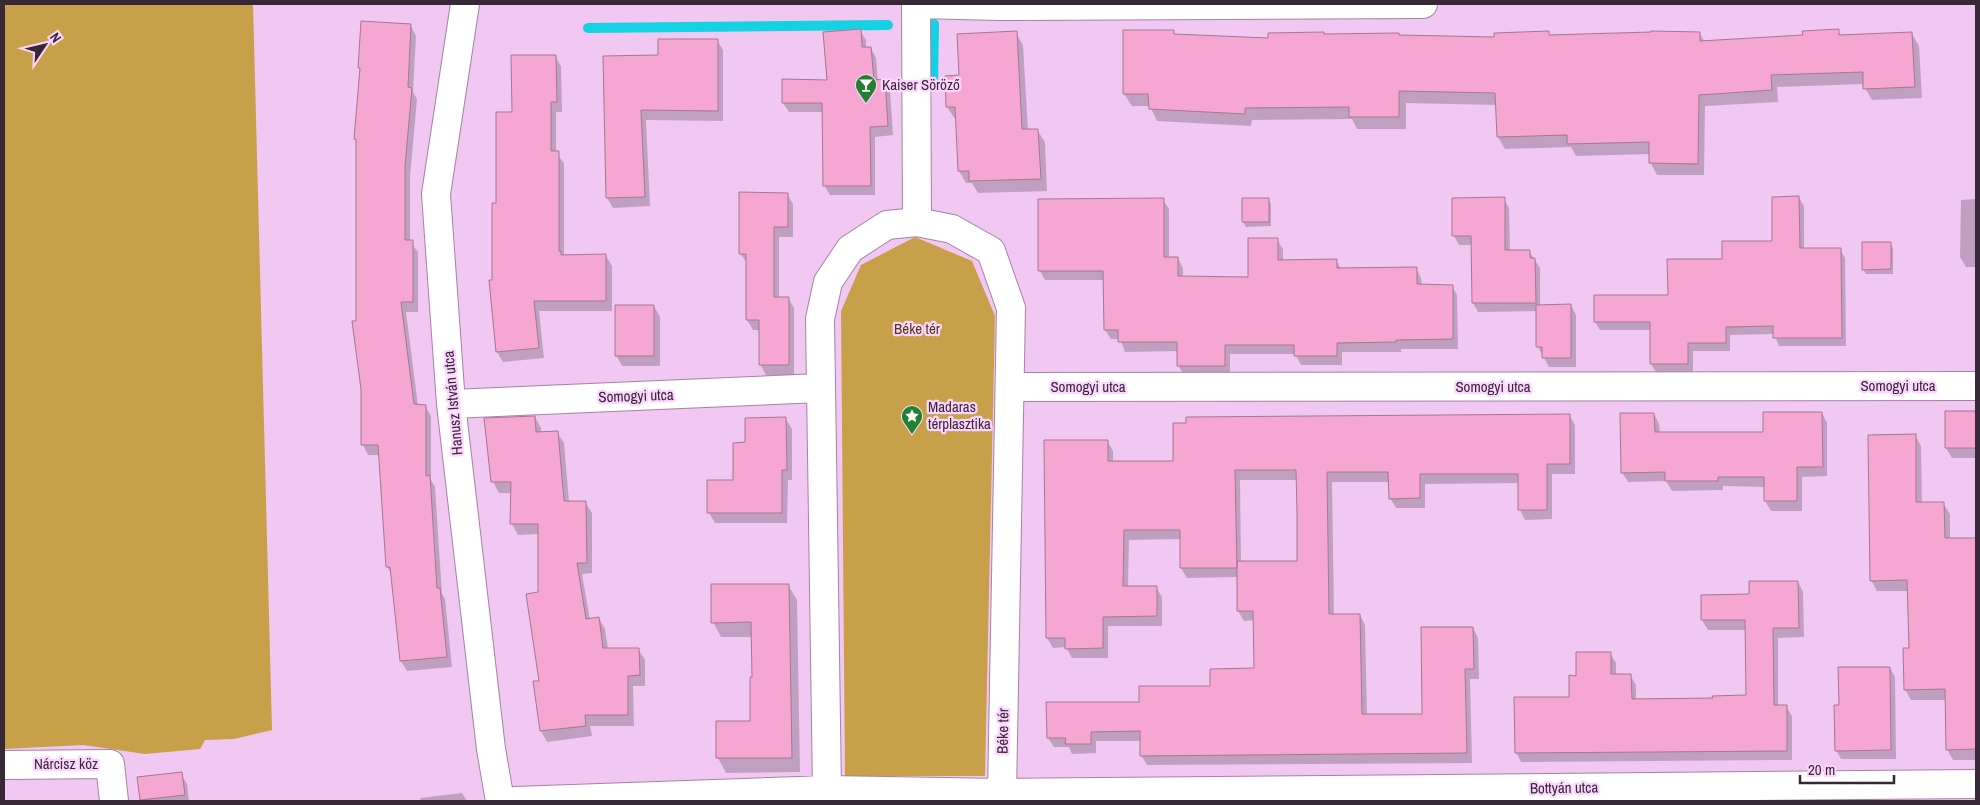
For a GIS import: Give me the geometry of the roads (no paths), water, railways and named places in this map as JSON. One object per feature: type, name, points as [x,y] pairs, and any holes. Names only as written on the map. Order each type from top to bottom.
[{"type":"street","name":"Hanusz István utca","points":[[466,4],[436,194],[451,404],[490,749],[500,801]]},
{"type":"street","points":[[917,222],[917,4],[1423,4]]},
{"type":"street","name":"Béke tér","points":[[827,790],[820,319],[828,282],[850,249],[887,225],[917,222],[952,229],[991,251],[1011,308],[1002,793]]},
{"type":"street","name":"Somogyi utca","points":[[1010,387],[1976,386]]},
{"type":"street","name":"Somogyi utca","points":[[451,404],[820,388]]},
{"type":"street","name":"Nárcisz köz","points":[[13,764],[110,764],[114,801]]},
{"type":"street","name":"Bottyán utca","points":[[1002,793],[1976,784]]},
{"type":"street","points":[[515,801],[827,790],[915,796],[1002,793]]},
{"type":"waterway","points":[[933,85],[934,24]]},
{"type":"waterway","points":[[588,28],[888,25]]},
{"type":"place","name":"Kaiser Söröző","points":[[866,104]]},
{"type":"place","name":"Madaras térplasztika","points":[[912,435]]}]
